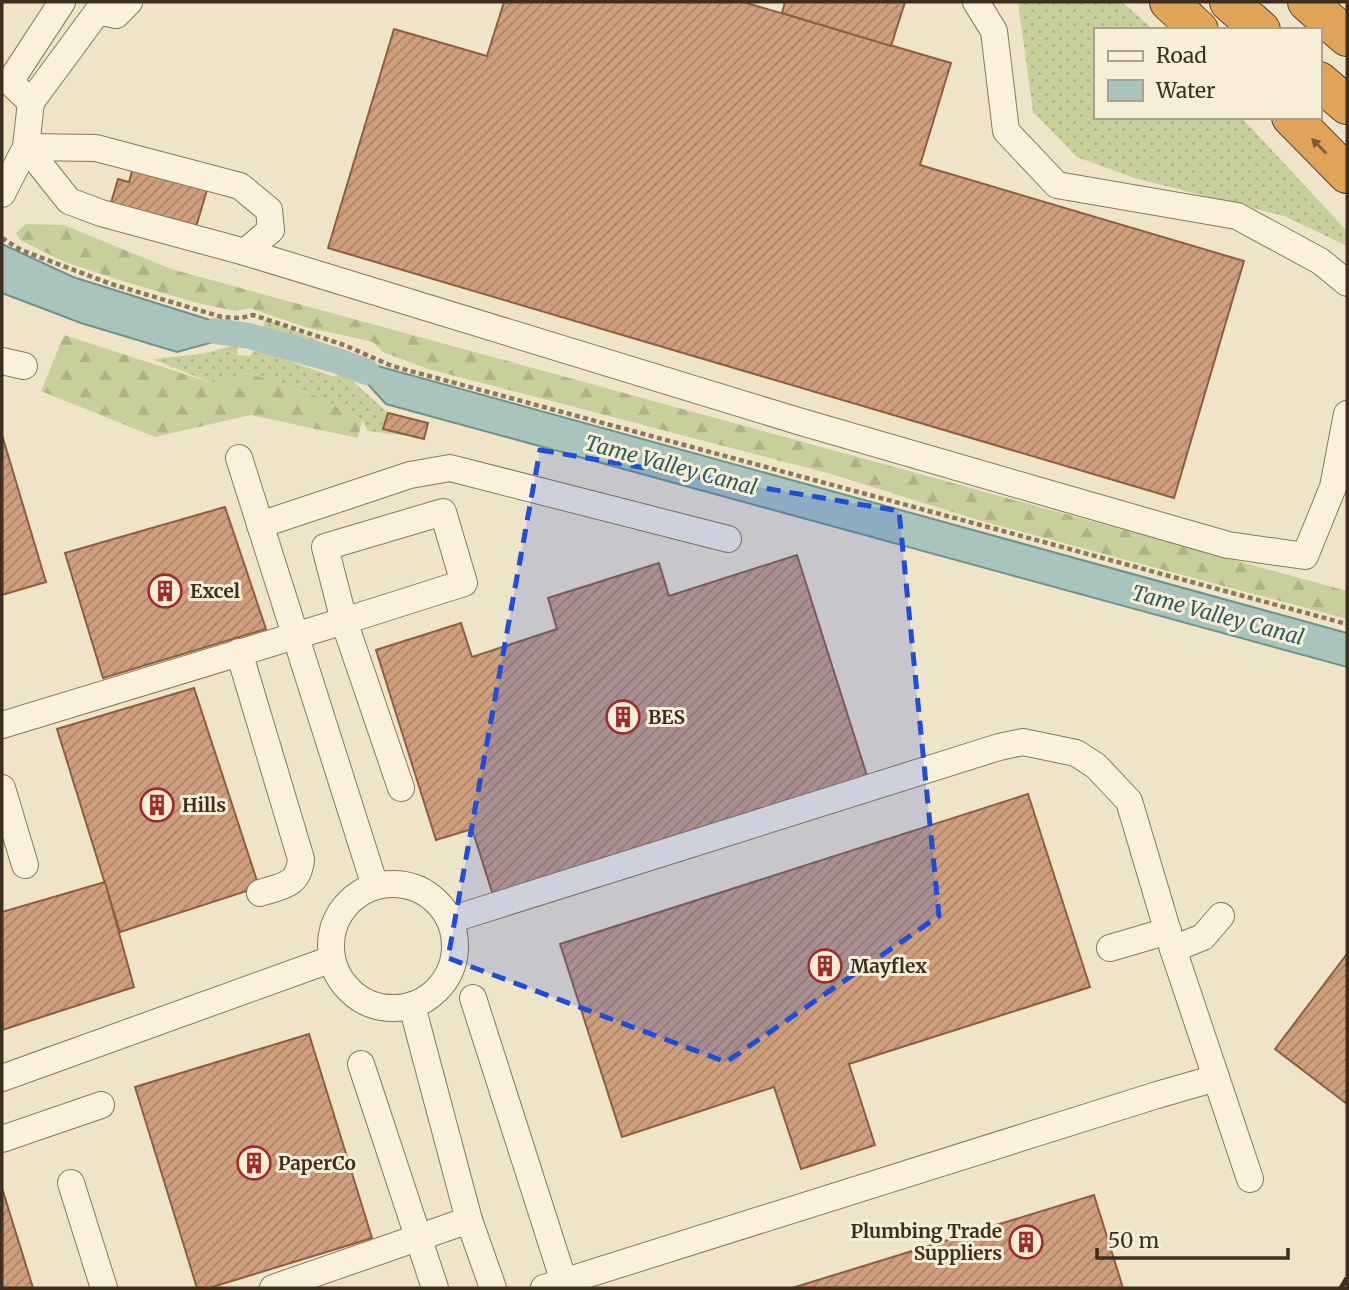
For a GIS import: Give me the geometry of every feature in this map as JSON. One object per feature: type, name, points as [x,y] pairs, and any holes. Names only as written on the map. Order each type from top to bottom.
[{"type":"highway","points":[[1229,2],[1259,28]]},
{"type":"highway","points":[[1307,2],[1347,37]]},
{"type":"highway","points":[[1321,82],[1347,105]]},
{"type":"highway","points":[[1293,119],[1347,174]]},
{"type":"street","points":[[2,194],[26,147],[31,102],[98,11],[116,15],[129,2]]},
{"type":"street","points":[[975,2],[994,31],[1006,131],[1057,185],[1237,216],[1320,261],[1347,283]]},
{"type":"street","points":[[31,102],[13,85],[15,74],[61,3]]},
{"type":"street","points":[[26,147],[96,148],[240,186],[269,210],[271,230],[245,252]]},
{"type":"street","points":[[26,147],[69,201],[101,213],[245,252],[797,421],[1228,545],[1305,556],[1333,487],[1347,414]]},
{"type":"street","points":[[239,458],[375,886]]},
{"type":"street","points":[[260,525],[411,475],[450,468],[728,539]]},
{"type":"street","points":[[2,725],[344,621],[464,583],[443,512],[325,548],[344,621],[401,788]]},
{"type":"street","points":[[239,652],[302,859],[301,870],[296,878],[260,893]]},
{"type":"street","points":[[450,920],[989,750],[1023,742],[1076,753],[1096,766],[1129,801],[1170,940],[1251,1179]]},
{"type":"street","points":[[2,788],[25,865]]},
{"type":"street","points":[[393,883],[410,886],[434,899],[450,920],[456,940],[454,961],[446,981],[431,996],[412,1006],[391,1009],[371,1005],[353,994],[339,978],[332,959],[331,941],[335,923],[344,906],[358,894],[375,886],[393,883]]},
{"type":"street","points":[[1110,948],[1203,936],[1221,916]]},
{"type":"street","points":[[2,1078],[332,959]]},
{"type":"street","points":[[473,998],[554,1285],[1216,1078]]},
{"type":"street","points":[[412,1006],[469,1220],[493,1288]]},
{"type":"street","points":[[361,1065],[435,1288]]},
{"type":"street","points":[[2,1139],[101,1105]]},
{"type":"street","points":[[71,1183],[104,1288]]},
{"type":"street","points":[[273,1288],[469,1220]]},
{"type":"path","points":[[2,237],[21,250],[98,280],[222,317],[241,318],[253,315],[344,345],[392,366],[1347,624]]},
{"type":"highlighted area","points":[[540,450],[899,511],[939,916],[726,1062],[448,958]]},
{"type":"green space","points":[[1018,2],[1122,2],[1152,28],[1094,28],[1094,119],[1243,119],[1347,231],[1347,246],[1284,216],[1134,178],[1077,157],[1033,112]]},
{"type":"green space","points":[[26,224],[64,225],[171,269],[1347,591],[1347,619],[978,520],[831,474],[428,369],[383,352],[373,342],[305,327],[250,308],[236,311],[197,303],[122,281],[65,262],[20,240],[16,233]]},
{"type":"green space","points":[[265,319],[337,348],[335,352],[262,332]]},
{"type":"green space","points":[[64,335],[212,383],[248,373],[316,396],[362,420],[358,438],[251,415],[155,437],[41,391]]},
{"type":"green space","points":[[239,344],[237,355],[250,356],[255,349],[332,376],[346,375],[388,413],[384,429],[409,436],[368,431],[362,420],[316,396],[248,373],[212,383],[152,359],[201,354]]},
{"type":"water","points":[[2,244],[73,277],[226,325],[249,336],[228,338],[177,352],[81,323],[2,293]]},
{"type":"water","points":[[352,359],[1347,633],[1347,667],[386,404],[365,381],[335,360]]},
{"type":"building","points":[[504,2],[743,2],[951,63],[920,165],[1244,261],[1174,498],[328,248],[394,29],[487,56]]},
{"type":"building","points":[[785,2],[905,2],[891,46],[782,13]]},
{"type":"building","points":[[133,168],[207,190],[196,227],[111,203],[118,179],[129,182]]},
{"type":"building","points":[[388,413],[428,423],[424,439],[383,429]]},
{"type":"building","points":[[2,435],[46,582],[2,595]]},
{"type":"building","name":"Excel","points":[[225,507],[266,629],[103,678],[65,553]]},
{"type":"building","name":"BES","points":[[797,555],[867,776],[493,895],[472,829],[436,840],[376,650],[461,623],[472,657],[557,629],[548,598],[659,563],[669,596]]},
{"type":"building","name":"Hills","points":[[194,688],[259,887],[120,932],[57,729]]},
{"type":"building","name":"Mayflex","points":[[1028,794],[1090,987],[849,1064],[875,1145],[801,1169],[774,1087],[622,1137],[560,944]]},
{"type":"building","points":[[105,882],[134,987],[2,1030],[2,912]]},
{"type":"building","points":[[1347,954],[1347,1104],[1275,1049]]},
{"type":"building","name":"PaperCo","points":[[309,1034],[372,1238],[209,1288],[197,1288],[135,1087]]},
{"type":"building","points":[[2,1188],[33,1288],[2,1288]]},
{"type":"building","name":"Plumbing Trade Suppliers","points":[[1094,1195],[1123,1288],[792,1288]]},
{"type":"waterway","name":"Tame Valley Canal","points":[[215,331],[249,336],[335,360],[367,372]]},
{"type":"railway","points":[[1341,1288],[1347,1278]]},
{"type":"place","name":"Excel","points":[[165,591]]},
{"type":"place","name":"BES","points":[[623,717]]},
{"type":"place","name":"Hills","points":[[157,805]]},
{"type":"place","name":"Mayflex","points":[[825,966]]},
{"type":"place","name":"PaperCo","points":[[254,1163]]},
{"type":"place","name":"Plumbing Trade Suppliers","points":[[1026,1242]]}]
